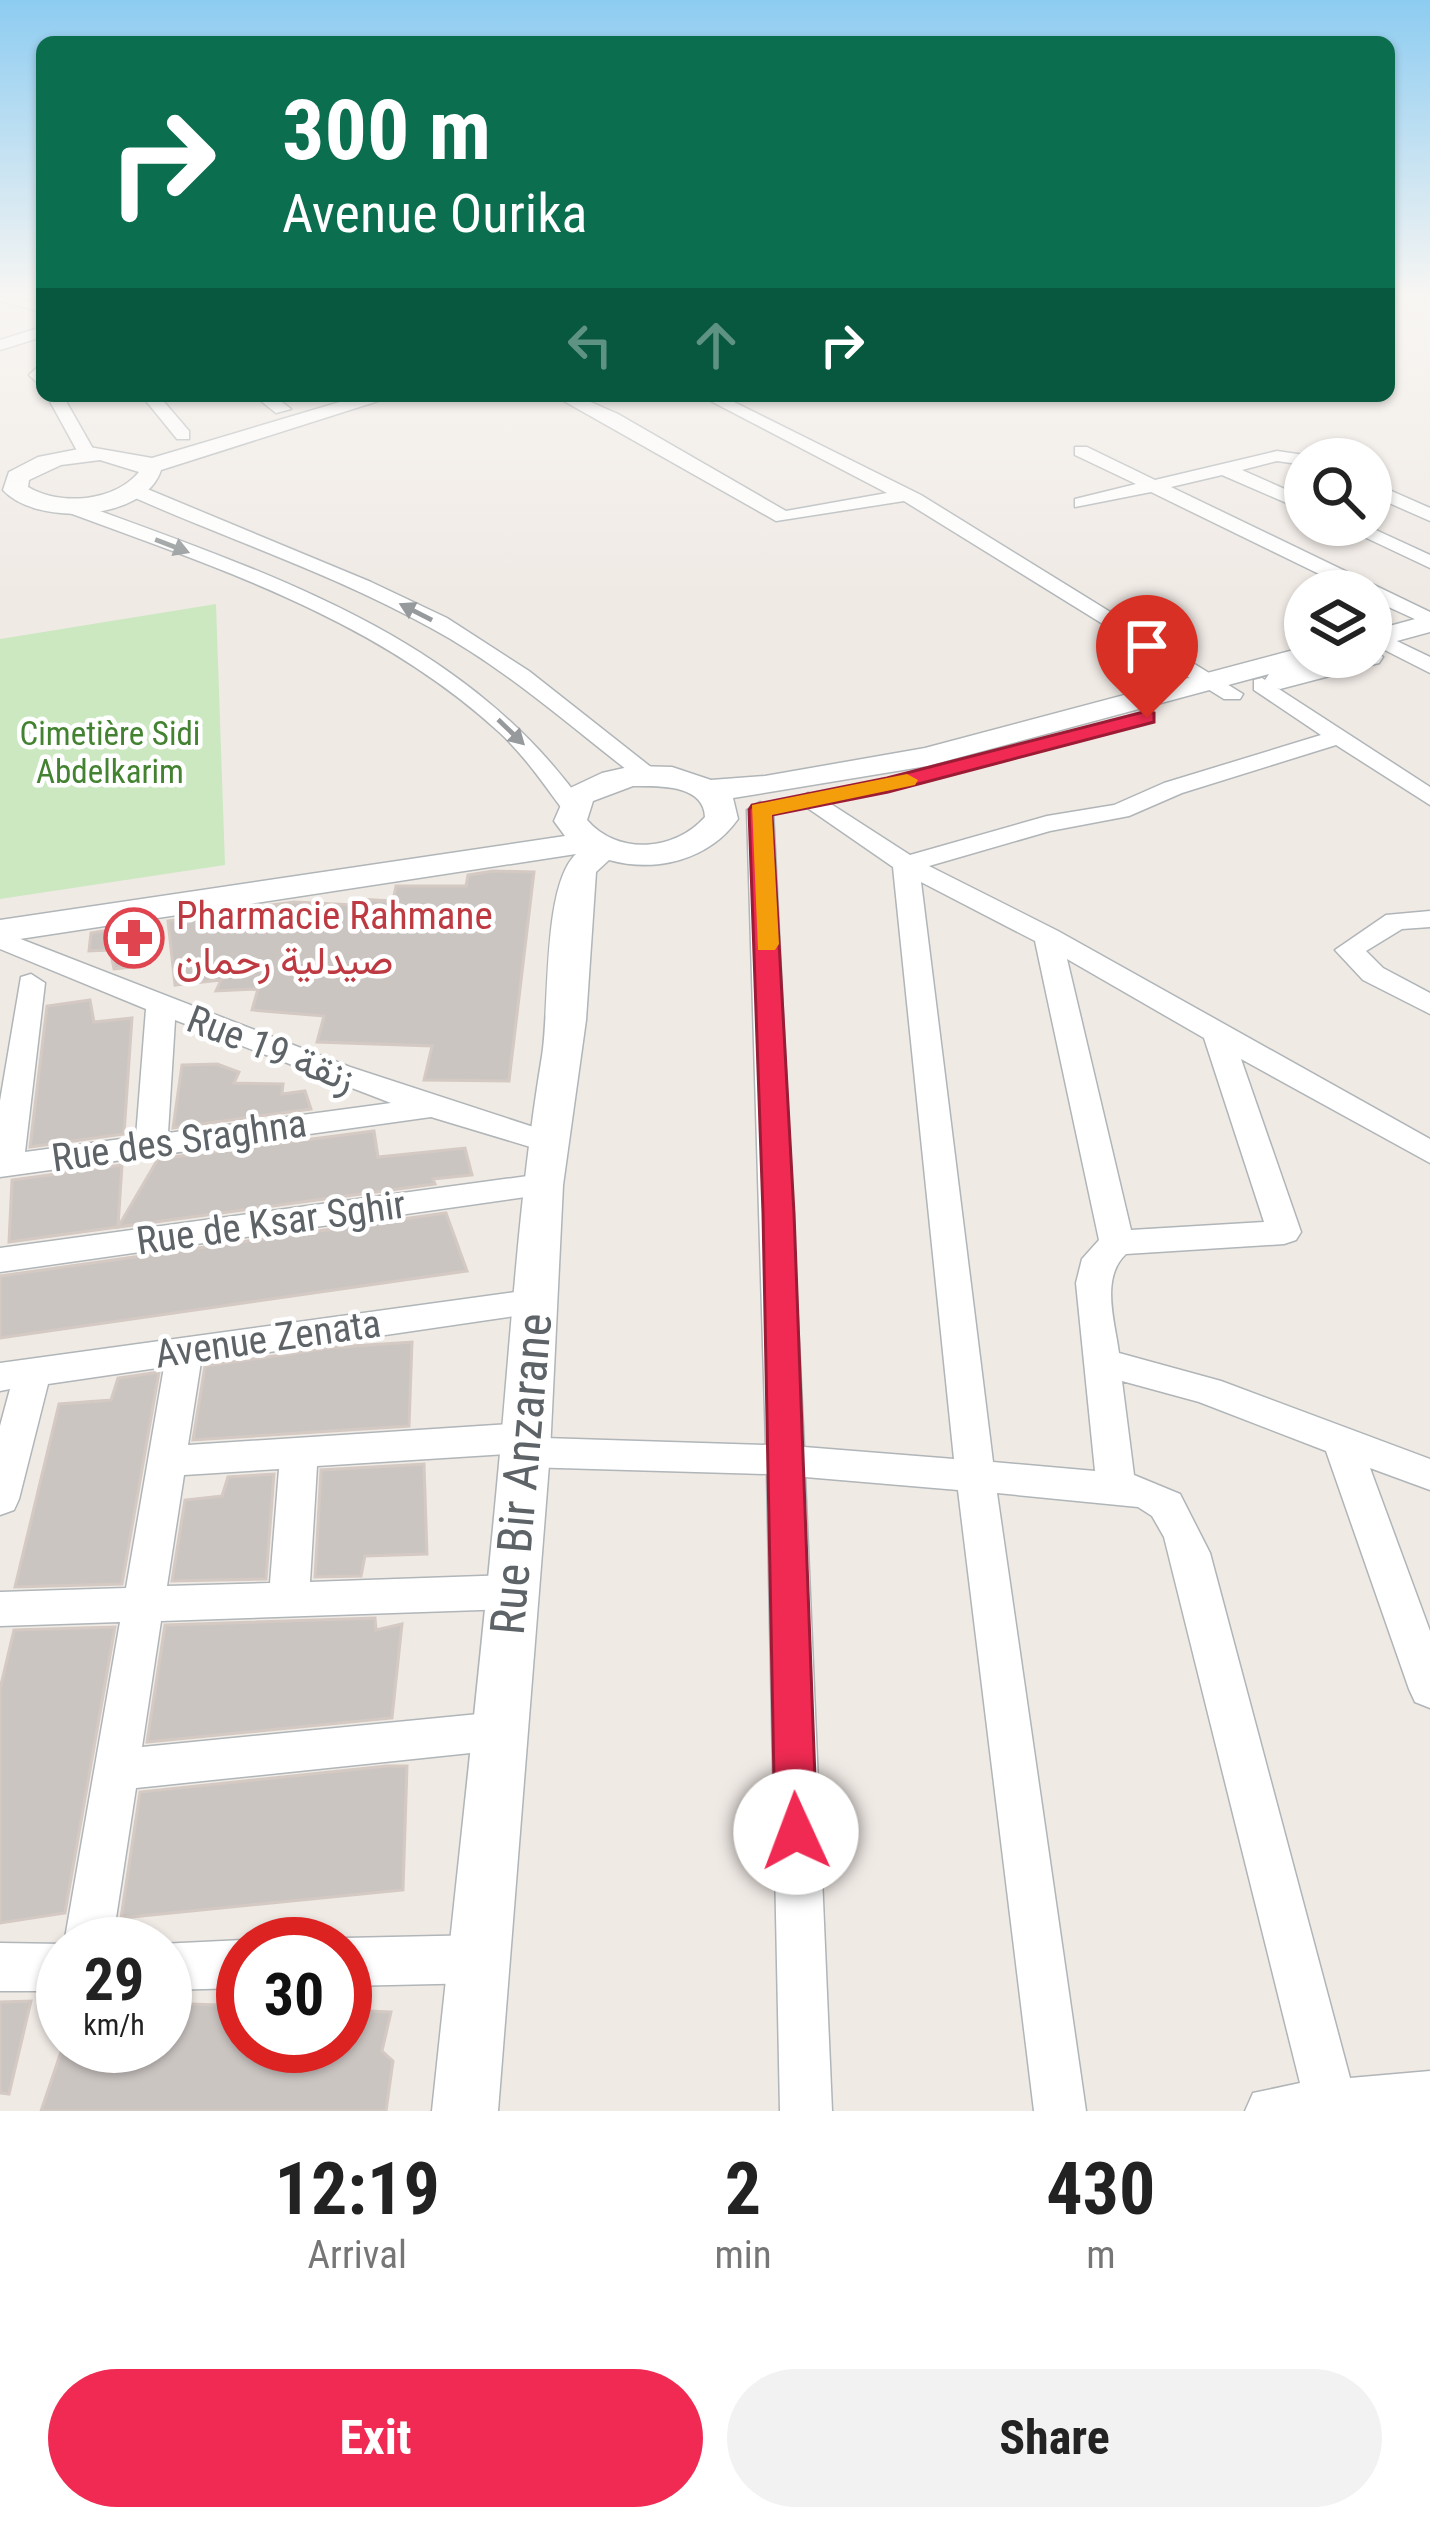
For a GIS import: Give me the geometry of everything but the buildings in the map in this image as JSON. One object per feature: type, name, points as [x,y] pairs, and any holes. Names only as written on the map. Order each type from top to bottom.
[{"type":"street","points":[[60,402],[100,454],[149,466],[363,402]]},
{"type":"street","points":[[156,402],[183,435]]},
{"type":"street","points":[[576,402],[783,517],[907,495]]},
{"type":"street","points":[[721,402],[907,495],[1234,686],[1339,737],[1430,798]]},
{"type":"street","points":[[273,403],[183,435],[44,462],[8,484],[31,500],[63,504],[309,600],[421,660],[506,725],[584,829]]},
{"type":"street","points":[[1081,451],[1159,485],[1430,622]]},
{"type":"street","points":[[1082,503],[1284,454]]},
{"type":"street","points":[[63,504],[134,490],[150,478],[149,466]]},
{"type":"street","points":[[1227,470],[1284,496]]},
{"type":"street","points":[[134,490],[357,581],[440,624],[566,708],[650,775]]},
{"type":"street","points":[[1392,497],[1430,514]]},
{"type":"street","points":[[1392,545],[1430,562]]},
{"type":"street","points":[[1392,641],[1430,622]]},
{"type":"street","points":[[1392,646],[1430,640]]},
{"type":"street","points":[[1392,653],[1430,666]]},
{"type":"street","points":[[584,829],[602,783],[650,775],[692,782],[715,804],[760,810],[1019,753],[1234,686],[1284,665]]},
{"type":"street","points":[[0,913],[584,829],[652,854],[677,850],[699,843],[715,804],[765,786],[927,757],[1284,673]]},
{"type":"street","points":[[906,864],[1047,824],[1120,811],[1173,788],[1339,737]]},
{"type":"street","points":[[808,800],[906,864],[1048,938],[1430,1153]]},
{"type":"street","points":[[760,810],[778,1213],[782,1460],[806,2111]]},
{"type":"street","points":[[0,935],[584,829]]},
{"type":"street","name":"Rue Bir Anzarane","points":[[465,2111],[537,1302],[544,1164],[567,1020],[574,893],[584,829]]},
{"type":"street","points":[[906,864],[975,1474],[1060,2111]]},
{"type":"street","points":[[1430,919],[1396,921],[1349,946],[1355,962],[1430,1005]]},
{"type":"street","name":"Rue 19 زنقة","points":[[0,935],[161,1007],[429,1108],[544,1164]]},
{"type":"street","points":[[1048,938],[1117,1243]]},
{"type":"street","points":[[3,1166],[16,986],[74,969]]},
{"type":"street","points":[[1392,985],[1401,1007],[1430,1026]]},
{"type":"street","points":[[152,1144],[161,1007]]},
{"type":"street","points":[[1116,1488],[1093,1283],[1099,1259],[1117,1243],[1283,1232],[1218,1035]]},
{"type":"street","name":"Rue des Sraghna","points":[[3,1166],[429,1108]]},
{"type":"street","name":"Rue de Ksar Sghir","points":[[0,1260],[544,1164]]},
{"type":"street","name":"Avenue Zenata","points":[[17,1374],[537,1302]]},
{"type":"street","points":[[92,1917],[185,1350]]},
{"type":"street","points":[[1105,1363],[1208,1391],[1430,1475]]},
{"type":"street","points":[[1,1490],[17,1374]]},
{"type":"street","points":[[1342,1442],[1430,1689]]},
{"type":"street","points":[[166,1461],[525,1445],[975,1474],[1116,1488],[1161,1498],[1176,1514],[1183,1534],[1331,2104]]},
{"type":"street","points":[[289,1599],[299,1453]]},
{"type":"street","points":[[0,1609],[511,1592]]},
{"type":"street","points":[[117,1770],[499,1731]]},
{"type":"street","points":[[372,1962],[482,1960]]},
{"type":"street","points":[[0,1967],[36,1967]]},
{"type":"street","points":[[1271,2111],[1430,2096]]},
{"type":"green space","name":"Cimetière Sidi Abdelkarim","points":[[216,604],[225,865],[0,899],[0,639]]},
{"type":"slow traffic","points":[[766,944],[760,810],[907,780]]},
{"type":"place","name":"Pharmacie Rahmane صيدلية رحمان","points":[[134,938]]},
{"type":"route","points":[[796,1832],[778,1213],[760,810],[888,785],[1147,718]]}]
